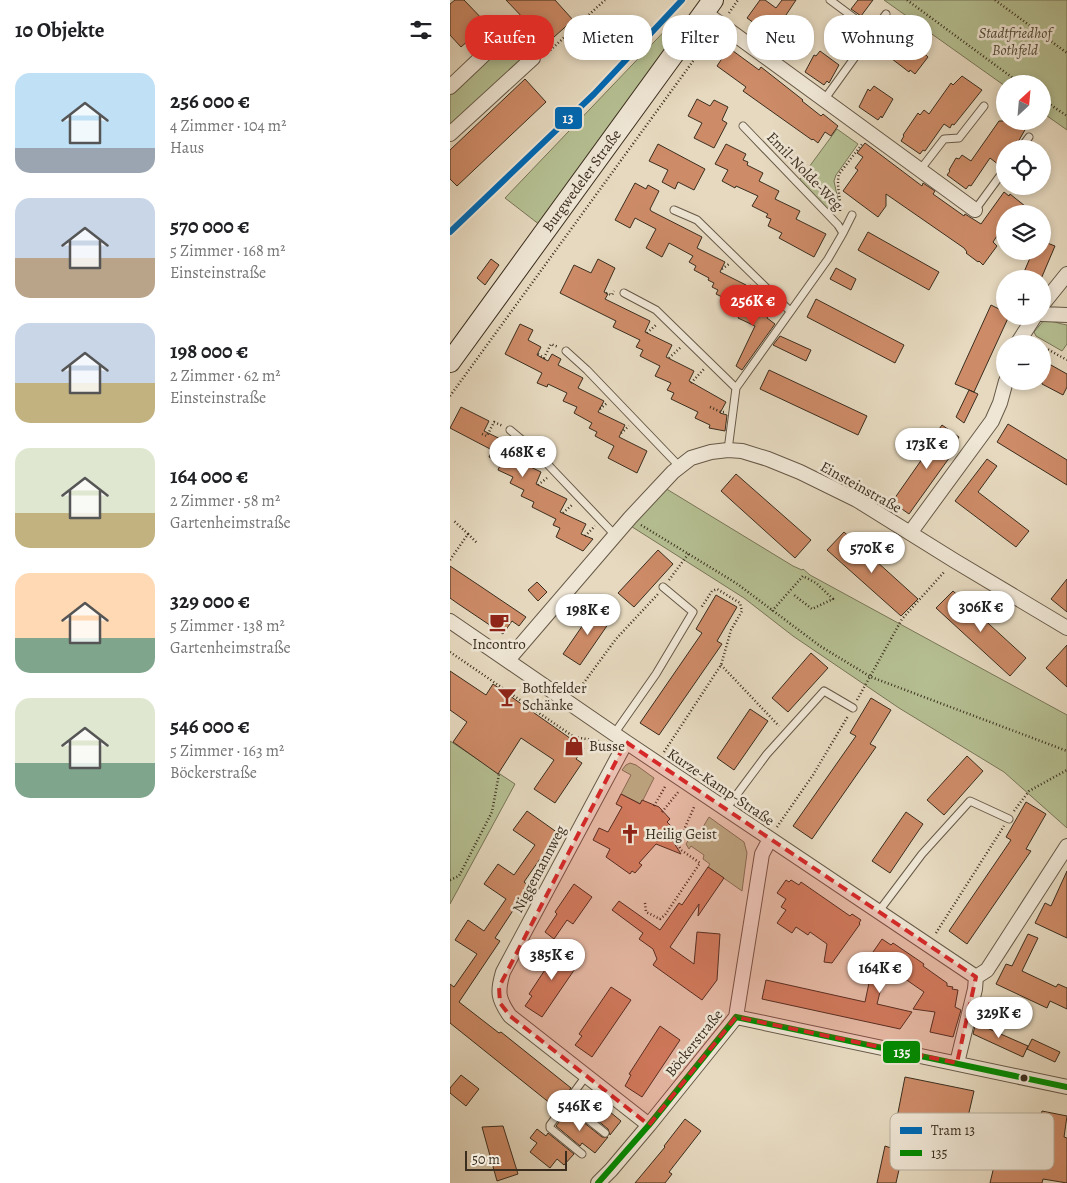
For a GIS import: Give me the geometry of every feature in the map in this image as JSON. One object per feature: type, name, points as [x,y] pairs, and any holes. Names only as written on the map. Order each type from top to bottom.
[{"type":"main road","name":"Burgwedeler Straße","points":[[450,362],[708,6]]},
{"type":"street","points":[[737,37],[975,210]]},
{"type":"street","points":[[450,87],[478,60]]},
{"type":"street","points":[[450,134],[531,60]]},
{"type":"street","points":[[1051,294],[1067,274]]},
{"type":"street","points":[[1051,314],[1067,315]]},
{"type":"street","points":[[910,533],[992,421],[1004,390]]},
{"type":"street","name":"Einsteinstraße","points":[[508,660],[615,535],[672,472],[698,456],[728,450],[742,451],[768,459],[800,472],[857,500],[954,561],[1066,627]]},
{"type":"street","name":"Kurze-Kamp-Straße","points":[[450,621],[508,660],[620,743],[657,763],[976,978]]},
{"type":"street","name":"Niggemannweg","points":[[620,743],[503,972],[499,987],[500,1003],[510,1016],[649,1124]]},
{"type":"street","name":"Böckerstraße","points":[[598,1183],[611,1170],[736,1017],[762,854],[770,839]]},
{"type":"street","points":[[957,1063],[976,978],[987,970],[1067,846]]},
{"type":"street","points":[[736,1017],[1067,1087]]},
{"type":"lane","points":[[830,0],[851,15]]},
{"type":"lane","points":[[824,100],[853,60]]},
{"type":"lane","points":[[920,170],[944,139],[959,138],[984,106]]},
{"type":"lane","name":"Emil-Nolde-Weg","points":[[728,450],[736,388],[835,250],[843,233],[838,225],[743,126]]},
{"type":"lane","points":[[975,210],[996,181]]},
{"type":"lane","points":[[674,210],[697,220],[790,311]]},
{"type":"lane","points":[[843,233],[852,215]]},
{"type":"lane","points":[[624,293],[656,310],[736,388]]},
{"type":"lane","points":[[566,351],[587,370],[680,466]]},
{"type":"lane","points":[[510,430],[534,450],[615,535]]},
{"type":"lane","points":[[620,743],[656,674],[693,612],[663,587]]},
{"type":"lane","points":[[726,809],[766,754],[824,691],[853,708]]},
{"type":"lane","points":[[879,911],[922,854],[970,801],[1008,819]]},
{"type":"lane","points":[[582,1154],[550,1128],[551,1123],[586,1076]]},
{"type":"lane","points":[[566,1102],[605,1133]]},
{"type":"path","points":[[554,46],[605,0]]},
{"type":"path","points":[[907,0],[1009,75]]},
{"type":"path","points":[[995,0],[1067,52]]},
{"type":"path","points":[[450,396],[695,60]]},
{"type":"path","points":[[1051,105],[1067,116]]},
{"type":"path","points":[[838,225],[841,200],[839,174],[870,133]]},
{"type":"path","points":[[670,358],[688,340]]},
{"type":"path","points":[[538,354],[544,358],[551,344],[566,351]]},
{"type":"path","points":[[1051,351],[1067,360]]},
{"type":"path","points":[[691,383],[710,363]]},
{"type":"path","points":[[482,434],[487,436],[494,422],[510,430]]},
{"type":"path","points":[[630,518],[736,583],[820,646],[871,677],[1067,752]]},
{"type":"path","points":[[453,520],[477,543]]},
{"type":"path","points":[[450,560],[468,534]]},
{"type":"path","points":[[569,704],[616,639],[663,587],[689,553]]},
{"type":"path","points":[[770,839],[813,775],[871,677],[902,619],[954,561]]},
{"type":"path","points":[[772,611],[803,576],[816,583],[834,599],[812,609],[794,595]]},
{"type":"path","points":[[657,763],[721,665],[731,630],[742,611],[740,603],[717,590],[712,590],[697,615],[693,612]]},
{"type":"path","points":[[450,652],[574,737],[620,743]]},
{"type":"path","points":[[721,665],[785,732]]},
{"type":"path","points":[[928,945],[1008,819],[1029,791],[1067,770]]},
{"type":"path","points":[[450,880],[459,876],[492,812],[499,774]]},
{"type":"path","points":[[654,806],[668,784]]},
{"type":"path","points":[[662,812],[679,792]]},
{"type":"path","points":[[645,903],[646,912],[660,919],[665,915],[700,863],[681,850],[676,841],[683,832],[696,803]]},
{"type":"highlighted area","points":[[626,742],[976,977],[957,1063],[736,1017],[649,1125],[510,1016],[500,1003],[499,987]]},
{"type":"green space","name":"Stadtfriedhof Bothfeld","points":[[884,0],[1067,0],[1067,130],[1051,119],[1051,75],[996,75],[996,80],[932,34],[932,15],[905,15]]},
{"type":"green space","points":[[662,34],[662,56],[540,225],[505,198],[637,60],[652,60],[652,44]]},
{"type":"green space","points":[[478,60],[531,60],[450,134],[450,87]]},
{"type":"green space","points":[[837,129],[858,144],[836,175],[834,181],[838,200],[829,213],[798,182]]},
{"type":"green space","points":[[1051,321],[1067,325],[1067,344],[1062,351],[1051,345],[1051,335],[1036,335],[1034,332],[1040,325],[1051,325]]},
{"type":"green space","points":[[660,485],[793,566],[803,569],[810,575],[1067,715],[1067,828],[1004,772],[899,708],[793,636],[744,598],[626,523]]},
{"type":"green space","points":[[450,741],[515,784],[450,904]]},
{"type":"green space","points":[[630,763],[654,778],[641,804],[621,794],[631,775],[622,770]]},
{"type":"green space","points":[[709,817],[744,842],[747,853],[742,891],[708,867],[710,864],[703,859],[704,855],[691,846],[689,849],[686,844],[695,830],[700,832]]},
{"type":"building","points":[[455,0],[464,0],[478,15],[465,15],[465,43],[461,47],[450,35],[450,4]]},
{"type":"building","points":[[506,0],[555,0],[568,15],[564,15],[564,28],[554,37],[554,15],[520,15]]},
{"type":"building","points":[[760,0],[765,0],[776,8],[782,0],[796,0],[786,15],[749,15]]},
{"type":"building","points":[[858,0],[873,0],[862,15],[851,9]]},
{"type":"building","points":[[820,51],[824,54],[824,60],[832,60],[839,65],[829,83],[827,81],[824,85],[805,72],[811,60],[814,60],[814,55],[816,56]]},
{"type":"building","points":[[737,54],[759,70],[761,67],[821,116],[823,114],[838,126],[831,136],[825,132],[818,143],[743,91],[746,87],[717,66],[721,60],[737,60]]},
{"type":"building","points":[[893,60],[926,60],[915,74],[910,70],[909,72]]},
{"type":"building","points":[[962,76],[982,90],[954,125],[952,124],[950,128],[944,124],[925,151],[923,150],[920,154],[901,141],[918,113],[920,115],[924,110],[929,114],[951,83],[953,85]]},
{"type":"building","points":[[525,79],[546,102],[457,186],[450,179],[450,150]]},
{"type":"building","points":[[874,86],[893,99],[882,118],[881,116],[878,120],[859,107],[868,89],[870,91]]},
{"type":"building","points":[[697,99],[710,106],[714,100],[728,107],[722,120],[727,123],[714,148],[694,138],[702,123],[688,116]]},
{"type":"building","points":[[996,125],[996,130],[1025,130],[1019,140],[996,140],[996,163],[990,158],[971,186],[969,185],[966,189],[947,175],[956,158],[959,159],[962,155],[971,161]]},
{"type":"building","points":[[865,143],[922,186],[923,183],[935,191],[933,194],[964,216],[965,214],[981,224],[1002,195],[1011,195],[1024,205],[996,205],[996,238],[993,242],[996,247],[983,265],[966,253],[964,248],[886,194],[886,206],[878,217],[843,191],[858,170],[855,168],[863,157],[857,153]]},
{"type":"building","points":[[658,144],[705,169],[694,190],[678,182],[675,189],[662,182],[668,170],[649,161]]},
{"type":"building","points":[[726,144],[746,154],[743,160],[748,162],[747,165],[763,173],[759,181],[779,191],[775,199],[800,211],[796,219],[826,234],[814,257],[779,238],[782,233],[768,226],[771,219],[766,217],[768,214],[752,206],[758,196],[722,181],[728,170],[715,164]]},
{"type":"building","points":[[635,183],[646,189],[648,185],[659,191],[650,209],[651,211],[702,237],[697,248],[725,262],[720,272],[746,285],[736,304],[716,294],[718,290],[712,287],[714,283],[694,270],[696,266],[689,262],[693,256],[669,243],[662,257],[646,248],[656,229],[635,218],[630,228],[615,220]]},
{"type":"building","points":[[868,232],[939,272],[929,290],[858,250]]},
{"type":"building","points":[[1051,244],[1055,246],[1051,255]]},
{"type":"building","points":[[491,259],[499,265],[485,285],[477,278]]},
{"type":"building","points":[[598,259],[615,268],[604,292],[608,294],[605,299],[650,321],[645,332],[672,345],[666,357],[694,371],[689,381],[726,402],[720,413],[727,415],[725,431],[709,428],[710,425],[695,418],[698,412],[671,399],[674,393],[667,390],[671,383],[655,376],[660,366],[640,356],[643,350],[636,347],[640,340],[613,327],[616,321],[560,293],[574,265],[591,273]]},
{"type":"building","points":[[1029,260],[1049,260],[1045,270],[1025,270]]},
{"type":"building","points":[[836,268],[856,279],[851,290],[830,279]]},
{"type":"building","points":[[741,296],[770,311],[767,318],[775,324],[742,370],[736,366],[755,326],[738,318],[740,314],[733,311]]},
{"type":"building","points":[[816,299],[904,345],[895,363],[807,317]]},
{"type":"building","points":[[991,305],[996,308],[996,325],[1005,325],[1000,335],[996,335],[996,344],[974,392],[955,384]]},
{"type":"building","points":[[520,324],[533,330],[528,340],[541,347],[537,355],[548,361],[552,354],[561,359],[558,365],[583,378],[578,388],[604,401],[598,412],[625,425],[619,437],[647,451],[637,473],[608,458],[614,446],[595,436],[597,432],[589,428],[592,423],[574,413],[577,407],[563,401],[567,393],[548,384],[547,387],[537,383],[542,373],[505,354]]},
{"type":"building","points":[[780,336],[811,350],[806,361],[773,345]]},
{"type":"building","points":[[1051,365],[1067,374],[1067,387],[1063,395],[1051,389]]},
{"type":"building","points":[[769,370],[867,416],[858,435],[760,389]]},
{"type":"building","points":[[969,390],[978,394],[964,423],[956,417]]},
{"type":"building","points":[[461,407],[489,421],[484,431],[519,448],[514,459],[541,472],[536,484],[567,499],[560,512],[586,524],[581,534],[593,539],[583,551],[556,537],[560,528],[553,525],[556,519],[532,507],[534,502],[521,496],[524,490],[510,483],[513,477],[498,470],[501,463],[489,457],[492,450],[450,428]]},
{"type":"building","points":[[1008,424],[1067,460],[1067,485],[997,442]]},
{"type":"building","points":[[942,425],[959,437],[949,452],[952,454],[909,514],[892,502],[934,442],[931,440]]},
{"type":"building","points":[[987,459],[997,466],[978,492],[1029,531],[1016,547],[955,501]]},
{"type":"building","points":[[736,474],[811,540],[795,558],[721,491]]},
{"type":"building","points":[[844,532],[918,599],[901,616],[827,550]]},
{"type":"building","points":[[658,550],[673,564],[634,607],[618,593]]},
{"type":"building","points":[[450,566],[526,617],[519,626],[512,621],[503,634],[450,598]]},
{"type":"building","points":[[1067,579],[1067,612],[1051,599]]},
{"type":"building","points":[[537,582],[547,592],[538,601],[528,590]]},
{"type":"building","points":[[953,591],[1026,658],[1010,676],[936,608]]},
{"type":"building","points":[[716,595],[737,607],[717,641],[722,644],[659,735],[640,723],[702,633],[696,629]]},
{"type":"building","points":[[596,606],[613,617],[580,665],[563,654]]},
{"type":"building","points":[[1067,645],[1067,687],[1046,668]]},
{"type":"building","points":[[811,653],[828,668],[788,712],[772,698]]},
{"type":"building","points":[[450,671],[486,695],[493,684],[584,748],[576,759],[582,763],[555,803],[534,789],[554,760],[521,738],[498,774],[453,742],[467,722],[450,710]]},
{"type":"building","points":[[871,698],[891,710],[870,744],[876,747],[812,839],[793,826],[856,736],[850,733]]},
{"type":"building","points":[[750,709],[768,721],[734,770],[717,758]]},
{"type":"building","points":[[967,756],[983,771],[944,815],[927,800]]},
{"type":"building","name":"Heilig Geist","points":[[621,794],[640,804],[642,800],[659,807],[670,819],[667,822],[672,827],[667,832],[681,854],[656,844],[639,863],[642,865],[635,873],[632,871],[630,874],[606,857],[610,849],[593,840],[599,828],[608,832],[622,807],[616,804]]},
{"type":"building","points":[[1026,802],[1046,814],[1026,849],[1031,851],[967,944],[949,931],[1011,840],[1006,837]]},
{"type":"building","points":[[527,811],[558,833],[524,882],[529,886],[495,938],[500,941],[459,1002],[499,1033],[501,1032],[571,1088],[556,1108],[450,1023],[450,984],[454,987],[477,954],[455,940],[468,920],[484,931],[506,899],[484,884],[498,864],[514,875],[535,845],[513,830]]},
{"type":"building","points":[[906,812],[923,824],[890,873],[872,861]]},
{"type":"building","points":[[708,867],[724,878],[698,916],[699,904],[670,947],[694,964],[697,932],[720,934],[717,980],[702,1000],[653,965],[657,959],[653,949],[639,939],[643,933],[612,910],[619,901],[660,930],[679,903],[682,905]]},
{"type":"building","points":[[1067,871],[1067,938],[1035,923],[1045,903],[1051,906]]},
{"type":"building","points":[[786,880],[789,882],[791,880],[799,885],[801,882],[850,916],[852,914],[861,920],[832,963],[824,962],[827,944],[810,932],[808,935],[796,927],[792,933],[777,923],[786,910],[781,907],[786,899],[777,893]]},
{"type":"building","points":[[574,884],[592,897],[573,924],[567,920],[554,939],[545,932],[557,914],[555,912]]},
{"type":"building","points":[[1028,934],[1038,938],[1022,971],[1056,987],[1058,984],[1067,988],[1067,1009],[1050,1001],[1047,1008],[996,984],[1006,964],[1012,966]]},
{"type":"building","points":[[882,939],[891,945],[893,943],[924,964],[923,966],[947,983],[947,986],[958,990],[955,1007],[961,1010],[953,1037],[930,1032],[935,1012],[913,1009],[924,992],[898,974],[895,979],[885,972],[877,1004],[912,1012],[900,1029],[762,999],[766,980],[865,1002],[870,978],[862,976],[864,965]]},
{"type":"building","points":[[560,947],[581,960],[542,1017],[525,1006],[532,996],[529,994]]},
{"type":"building","points":[[611,987],[631,1000],[592,1057],[575,1045],[582,1036],[579,1034]]},
{"type":"building","points":[[977,1018],[989,1024],[987,1028],[1028,1046],[1023,1057],[973,1034]]},
{"type":"building","points":[[660,1026],[680,1040],[642,1097],[625,1086],[631,1075],[629,1074]]},
{"type":"building","points":[[1032,1039],[1060,1052],[1055,1062],[1027,1049]]},
{"type":"building","points":[[461,1075],[479,1089],[466,1106],[450,1093],[450,1088]]},
{"type":"building","points":[[905,1077],[974,1091],[969,1113],[898,1113]]},
{"type":"building","points":[[583,1090],[621,1121],[610,1135],[608,1129],[574,1101]]},
{"type":"building","points":[[568,1110],[602,1137],[608,1137],[595,1153],[582,1143],[580,1146],[556,1126]]},
{"type":"building","points":[[1054,1113],[1067,1116],[1064,1137],[1067,1138],[1067,1183],[1043,1179],[1042,1183],[990,1183],[993,1170],[1054,1170]]},
{"type":"building","points":[[685,1119],[701,1131],[669,1172],[672,1174],[665,1183],[635,1183],[665,1147]]},
{"type":"building","points":[[503,1126],[518,1174],[497,1181],[482,1127]]},
{"type":"building","points":[[537,1129],[546,1136],[548,1133],[574,1154],[564,1165],[557,1159],[550,1168],[530,1152],[537,1143],[530,1138]]},
{"type":"building","points":[[885,1146],[890,1148],[890,1170],[899,1170],[896,1183],[877,1183]]},
{"type":"tram line","name":"13","points":[[450,232],[594,94],[682,0]]},
{"type":"transit line","name":"135","points":[[736,1017],[1067,1087]]},
{"type":"transit line","name":"135","points":[[598,1183],[649,1125],[736,1017]]},
{"type":"place","name":"Incontro","points":[[499,622]]},
{"type":"place","name":"Bothfelder Schänke","points":[[507,697]]},
{"type":"place","name":"Busse","points":[[574,746]]},
{"type":"place","name":"Heilig Geist","points":[[630,834]]}]
